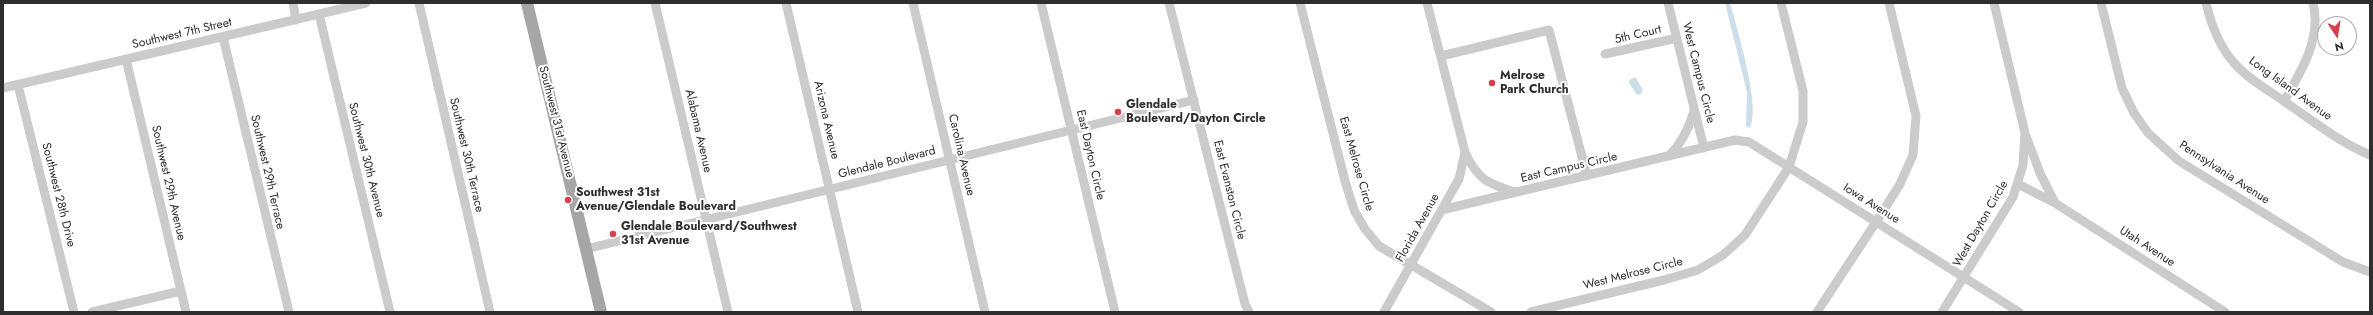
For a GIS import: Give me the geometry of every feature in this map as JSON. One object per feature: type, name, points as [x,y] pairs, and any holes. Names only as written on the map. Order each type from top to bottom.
[{"type":"main road","name":"Southwest 31st Avenue","points":[[527,3],[601,312]]},
{"type":"street","points":[[293,3],[296,20]]},
{"type":"street","name":"Southwest 7th Street","points":[[3,88],[366,3]]},
{"type":"street","name":"Southwest 30th Terrace","points":[[419,3],[490,312]]},
{"type":"street","name":"Alabama Avenue","points":[[655,3],[728,312]]},
{"type":"street","name":"Arizona Avenue","points":[[786,3],[858,312]]},
{"type":"street","name":"Carolina Avenue","points":[[913,3],[951,160],[985,312]]},
{"type":"street","name":"East Dayton Circle","points":[[1040,3],[1115,312]]},
{"type":"street","name":"East Evanston Circle","points":[[1170,3],[1245,304],[1249,312]]},
{"type":"street","name":"East Melrose Circle","points":[[1300,3],[1354,210],[1365,229],[1379,246],[1491,312]]},
{"type":"street","name":"East Campus Circle","points":[[1427,3],[1466,152],[1472,168],[1481,178],[1496,186],[1517,192],[1704,148]]},
{"type":"street","name":"West Campus Circle","points":[[1668,3],[1704,148]]},
{"type":"street","name":"West Melrose Circle","points":[[1531,312],[1664,280],[1698,270],[1722,255],[1745,235],[1789,167],[1803,122],[1803,91],[1781,3]]},
{"type":"street","points":[[1817,312],[1877,222],[1900,184],[1913,155],[1916,116],[1889,3]]},
{"type":"street","name":"West Dayton Circle","points":[[1942,312],[2013,197],[2023,165],[2025,133],[1994,3]]},
{"type":"street","name":"Pennsylvania Avenue","points":[[2101,3],[2122,88],[2134,112],[2148,134],[2179,161],[2343,262],[2370,272]]},
{"type":"street","name":"Long Island Avenue","points":[[2206,3],[2212,25],[2234,63],[2251,78],[2353,148],[2370,155]]},
{"type":"street","points":[[2284,101],[2303,69],[2311,46],[2314,27],[2313,3]]},
{"type":"street","name":"Southwest 30th Avenue","points":[[318,14],[390,312]]},
{"type":"street","points":[[1441,56],[1549,30],[1587,176]]},
{"type":"street","name":"Southwest 29th Terrace","points":[[223,37],[289,312]]},
{"type":"street","name":"5th Court","points":[[1605,54],[1676,38]]},
{"type":"street","name":"Southwest 29th Avenue","points":[[126,60],[186,312]]},
{"type":"street","name":"Southwest 28th Drive","points":[[18,85],[74,312]]},
{"type":"street","name":"Glendale Boulevard","points":[[586,249],[1194,100]]},
{"type":"street","points":[[1669,156],[1677,148],[1688,130],[1694,110]]},
{"type":"street","points":[[2025,133],[2040,172],[2055,203]]},
{"type":"street","name":"Iowa Avenue","points":[[1704,148],[1735,140],[1749,142],[2019,312]]},
{"type":"street","name":"Florida Avenue","points":[[1384,312],[1459,179],[1466,152]]},
{"type":"street","name":"Utah Avenue","points":[[2018,184],[2055,203],[2225,312]]},
{"type":"street","points":[[1441,210],[1517,192]]},
{"type":"street","points":[[92,312],[181,291]]},
{"type":"water","points":[[1725,3],[1730,3],[1747,67],[1753,117],[1750,128],[1746,126],[1747,92]]},
{"type":"water","points":[[1635,77],[1643,90],[1641,94],[1637,95],[1628,81]]},
{"type":"place","name":"Melrose Park Church","points":[[1492,83]]},
{"type":"place","name":"Glendale Boulevard/Dayton Circle","points":[[1118,112]]},
{"type":"place","name":"Southwest 31st Avenue/Glendale Boulevard","points":[[568,200]]},
{"type":"place","name":"Glendale Boulevard/Southwest 31st Avenue","points":[[613,234]]}]
